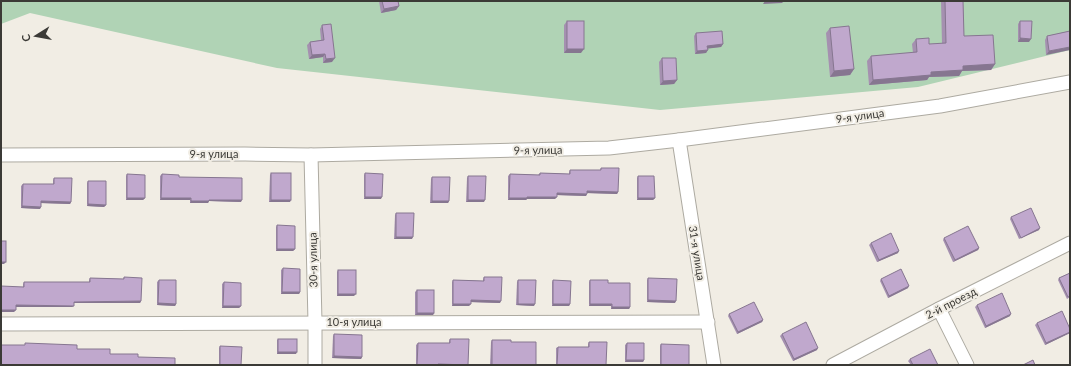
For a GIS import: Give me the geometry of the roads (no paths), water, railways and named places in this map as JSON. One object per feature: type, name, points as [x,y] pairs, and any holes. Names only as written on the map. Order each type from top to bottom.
[{"type":"street","name":"9-я улица","points":[[1,155],[311,155],[608,148],[940,106],[1070,82]]},
{"type":"street","name":"31-я улица","points":[[679,140],[714,365]]},
{"type":"street","name":"30-я улица","points":[[311,155],[315,365]]},
{"type":"street","name":"2-й проезд","points":[[833,365],[939,309],[1070,243]]},
{"type":"street","points":[[939,309],[967,365]]},
{"type":"street","name":"10-я улица","points":[[1,324],[708,322]]}]
